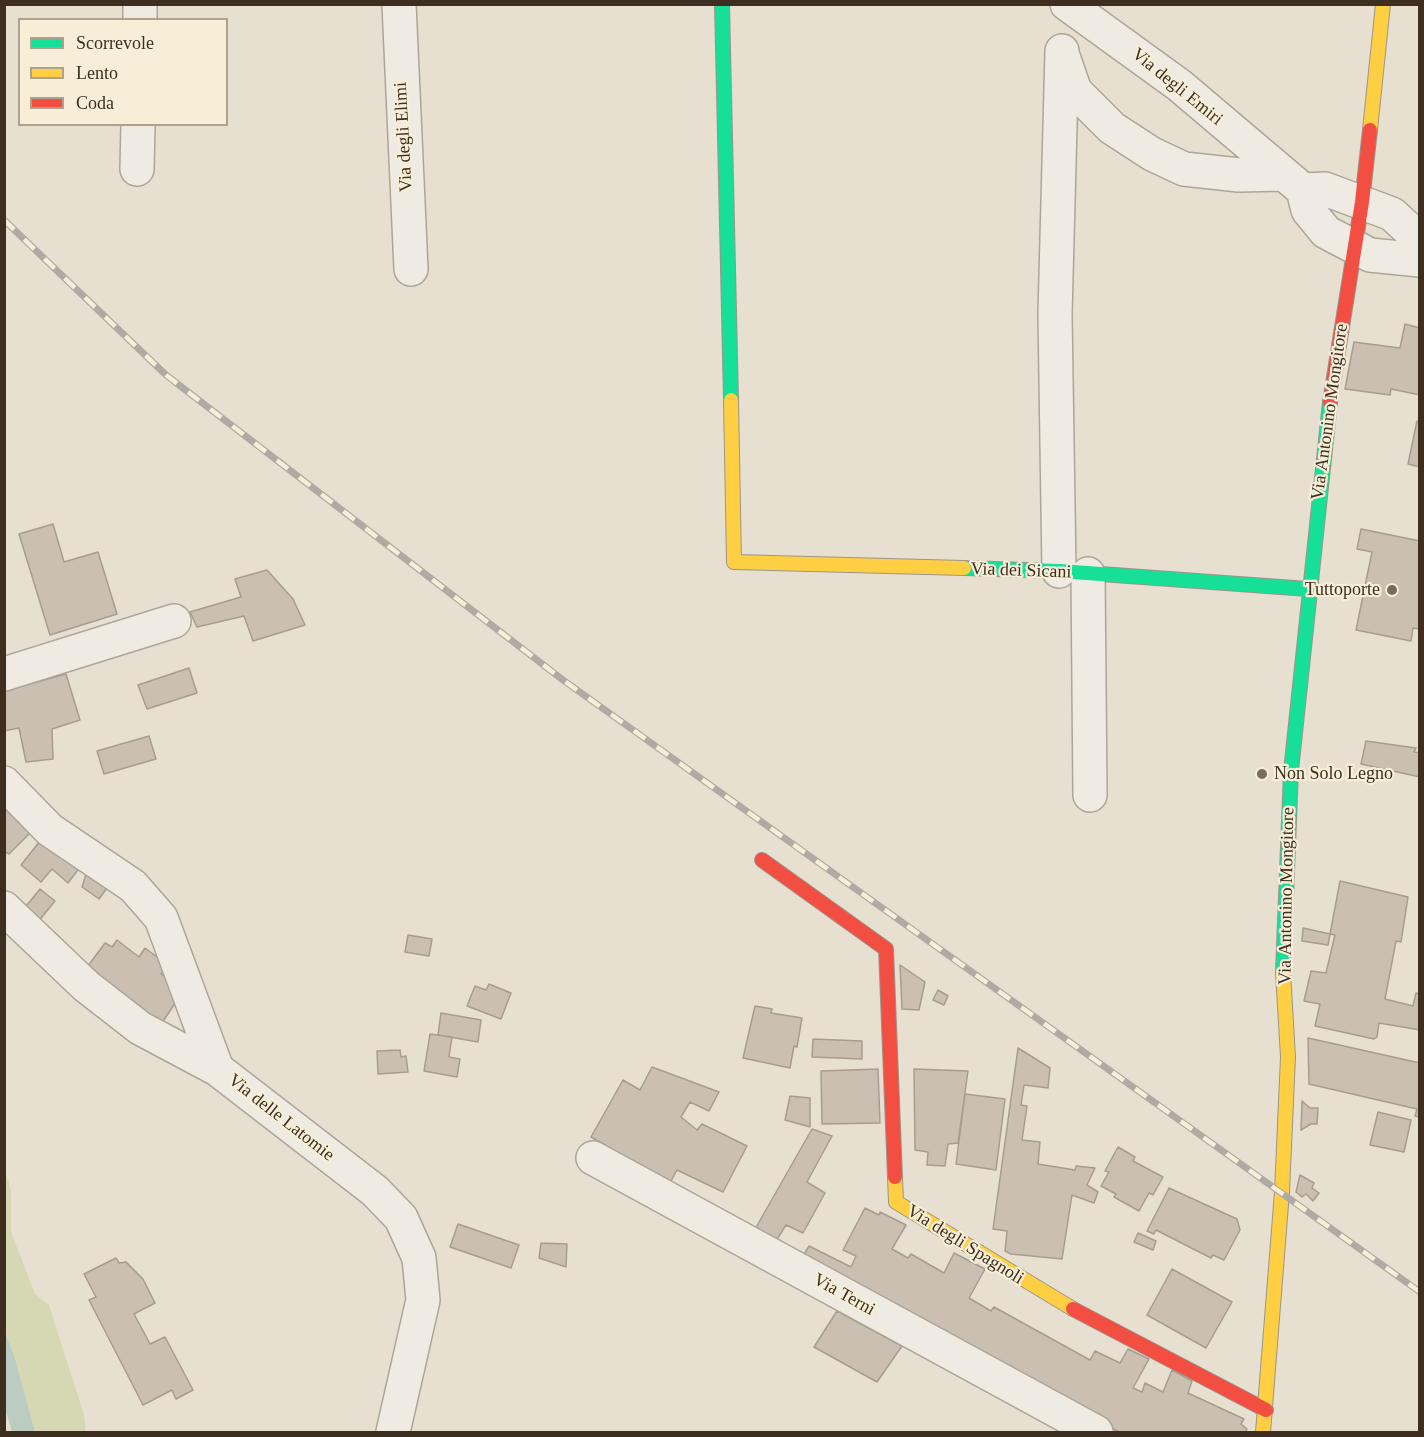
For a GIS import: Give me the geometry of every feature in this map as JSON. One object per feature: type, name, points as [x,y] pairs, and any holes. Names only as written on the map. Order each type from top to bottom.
[{"type":"street","name":"Via degli Elimi","points":[[399,4],[411,269]]},
{"type":"street","name":"Via dei Sicani","points":[[722,4],[734,562],[1074,572],[1308,589]]},
{"type":"street","name":"Via Antonino Mongitore","points":[[1263,1432],[1288,1057],[1282,957],[1290,783],[1324,442],[1362,202],[1383,4]]},
{"type":"street","name":"Via degli Emiri","points":[[1419,243],[1417,237],[1392,214],[1362,202],[1325,189],[1293,182],[1184,169],[1152,154],[1112,128],[1076,91],[1062,51],[1067,5],[1179,85],[1293,182],[1308,210],[1326,232],[1370,255],[1419,260]]},
{"type":"street","points":[[1062,51],[1055,314],[1090,795]]},
{"type":"street","points":[[137,169],[138,126]]},
{"type":"street","points":[[4,674],[174,621]]},
{"type":"street","name":"Via delle Latomie","points":[[4,783],[50,830],[133,886],[161,918],[217,1069],[375,1191],[401,1218],[419,1258],[423,1300],[393,1432]]},
{"type":"street","name":"Via degli Spagnoli","points":[[762,860],[886,949],[896,1202],[1044,1294],[1266,1410]]},
{"type":"street","points":[[4,908],[86,986],[122,1014],[149,1032],[217,1069]]},
{"type":"street","name":"Via Terni","points":[[592,1158],[1096,1432]]},
{"type":"green space","points":[[4,1167],[11,1190],[11,1232],[35,1294],[49,1305],[84,1415],[86,1432],[35,1432],[5,1329]]},
{"type":"shaded area","points":[[4,1329],[15,1359],[35,1432],[12,1432],[5,1408]]},
{"type":"building","points":[[1405,324],[1420,328],[1420,395],[1391,389],[1390,395],[1345,389],[1354,342],[1400,348]]},
{"type":"building","points":[[1417,421],[1420,421],[1420,467],[1408,464]]},
{"type":"building","points":[[53,524],[64,562],[98,552],[117,614],[50,635],[19,534]]},
{"type":"building","name":"Tuttoporte","points":[[1361,529],[1420,541],[1420,629],[1413,628],[1411,641],[1356,630],[1372,552],[1357,549]]},
{"type":"building","points":[[267,570],[293,599],[305,625],[253,641],[244,616],[197,627],[190,612],[241,597],[235,579]]},
{"type":"building","points":[[189,668],[197,693],[147,709],[138,685]]},
{"type":"building","points":[[66,674],[80,720],[52,729],[53,759],[26,762],[19,728],[4,731],[4,691]]},
{"type":"building","points":[[149,736],[156,759],[104,774],[97,751]]},
{"type":"building","points":[[1366,741],[1416,748],[1414,752],[1420,753],[1420,777],[1361,764]]},
{"type":"building","points":[[4,796],[36,827],[9,854],[4,851]]},
{"type":"building","points":[[44,836],[81,866],[68,883],[52,869],[41,882],[21,865]]},
{"type":"building","points":[[87,871],[110,884],[99,899],[82,887]]},
{"type":"building","points":[[1340,881],[1408,897],[1401,942],[1396,941],[1385,999],[1413,1006],[1416,993],[1420,994],[1420,1030],[1379,1023],[1377,1037],[1374,1039],[1315,1026],[1320,1004],[1304,1001],[1311,971],[1326,973],[1335,935],[1330,934]]},
{"type":"building","points":[[40,889],[55,901],[38,922],[23,910]]},
{"type":"building","points":[[1303,928],[1330,934],[1328,945],[1302,941]]},
{"type":"building","points":[[408,935],[432,939],[429,956],[405,952]]},
{"type":"building","points":[[117,940],[139,957],[145,948],[168,965],[161,974],[183,991],[160,1026],[85,970],[105,943],[112,947]]},
{"type":"building","points":[[900,965],[925,982],[919,1010],[902,1009]]},
{"type":"building","points":[[489,984],[511,993],[501,1019],[467,1006],[475,986],[486,990]]},
{"type":"building","points":[[938,990],[948,996],[944,1005],[933,1000]]},
{"type":"building","points":[[755,1006],[772,1009],[771,1013],[802,1018],[797,1047],[794,1046],[790,1068],[743,1058]]},
{"type":"building","points":[[441,1013],[481,1020],[478,1042],[438,1035]]},
{"type":"building","points":[[430,1034],[452,1037],[449,1057],[460,1059],[457,1077],[424,1071]]},
{"type":"building","points":[[1308,1038],[1420,1063],[1420,1117],[1415,1116],[1417,1109],[1309,1084]]},
{"type":"building","points":[[813,1039],[862,1041],[862,1059],[812,1057]]},
{"type":"building","points":[[1018,1048],[1050,1068],[1048,1088],[1024,1085],[1021,1105],[1027,1106],[1022,1140],[1040,1142],[1038,1164],[1075,1170],[1076,1166],[1095,1168],[1087,1185],[1098,1192],[1094,1203],[1072,1195],[1062,1259],[1011,1254],[1005,1251],[1007,1231],[993,1229]]},
{"type":"building","points":[[400,1050],[401,1057],[406,1056],[408,1072],[378,1074],[377,1051]]},
{"type":"building","points":[[652,1067],[719,1092],[709,1111],[690,1102],[681,1117],[697,1130],[702,1124],[747,1146],[723,1192],[677,1170],[670,1183],[591,1137],[623,1080],[640,1090]]},
{"type":"building","points":[[878,1069],[880,1123],[822,1124],[821,1071]]},
{"type":"building","points":[[914,1069],[968,1071],[958,1143],[948,1144],[945,1166],[927,1165],[928,1152],[915,1150]]},
{"type":"building","points":[[965,1094],[1005,1099],[996,1170],[956,1164]]},
{"type":"building","points":[[790,1096],[810,1098],[810,1127],[785,1120]]},
{"type":"building","points":[[1302,1101],[1310,1108],[1318,1108],[1317,1124],[1311,1124],[1301,1130]]},
{"type":"building","points":[[1378,1112],[1411,1120],[1404,1152],[1370,1145]]},
{"type":"building","points":[[812,1129],[832,1136],[807,1182],[825,1193],[803,1233],[786,1225],[774,1244],[754,1231]]},
{"type":"building","points":[[1118,1147],[1135,1157],[1133,1161],[1163,1177],[1153,1195],[1149,1193],[1139,1211],[1114,1197],[1116,1194],[1101,1186],[1109,1172],[1105,1171]]},
{"type":"building","points":[[1300,1175],[1314,1183],[1312,1188],[1319,1193],[1313,1201],[1306,1194],[1302,1197],[1296,1192]]},
{"type":"building","points":[[1169,1188],[1237,1219],[1240,1230],[1224,1260],[1213,1255],[1211,1258],[1156,1230],[1154,1234],[1147,1231]]},
{"type":"building","points":[[865,1208],[879,1215],[880,1212],[906,1225],[892,1249],[908,1258],[911,1254],[944,1273],[954,1253],[985,1269],[969,1298],[991,1311],[994,1307],[1090,1360],[1095,1351],[1120,1363],[1128,1349],[1149,1359],[1133,1388],[1142,1392],[1145,1383],[1163,1392],[1172,1370],[1192,1381],[1188,1393],[1244,1419],[1241,1424],[1247,1429],[1245,1432],[1119,1432],[802,1258],[809,1246],[851,1267],[856,1256],[843,1250]]},
{"type":"building","points":[[458,1224],[519,1245],[511,1268],[450,1247]]},
{"type":"building","points":[[1138,1233],[1156,1241],[1153,1250],[1134,1242]]},
{"type":"building","points":[[541,1243],[567,1244],[566,1267],[539,1258]]},
{"type":"building","points":[[116,1258],[119,1263],[126,1262],[143,1279],[155,1303],[134,1314],[150,1344],[165,1337],[193,1390],[176,1399],[172,1390],[143,1405],[89,1300],[96,1297],[84,1274]]},
{"type":"building","points":[[1172,1269],[1232,1302],[1206,1348],[1147,1315]]},
{"type":"building","points":[[837,1311],[902,1346],[877,1382],[814,1347]]},
{"type":"railway","points":[[4,220],[166,375],[563,680],[1420,1292]]},
{"type":"traffic: fast","points":[[722,4],[731,400]]},
{"type":"traffic: fast","points":[[1283,972],[1291,771],[1330,402]]},
{"type":"traffic: fast","points":[[964,568],[1059,571],[1308,589]]},
{"type":"traffic: slow","points":[[1370,130],[1383,4]]},
{"type":"traffic: slow","points":[[731,400],[734,562],[964,568]]},
{"type":"traffic: slow","points":[[1263,1432],[1282,1192],[1288,1057],[1283,972]]},
{"type":"traffic: slow","points":[[895,1177],[896,1202],[1073,1309]]},
{"type":"traffic: jam","points":[[1330,402],[1362,202],[1370,130]]},
{"type":"traffic: jam","points":[[762,860],[886,949],[895,1177]]},
{"type":"traffic: jam","points":[[1073,1309],[1266,1410]]},
{"type":"place","name":"Tuttoporte","points":[[1392,590]]},
{"type":"place","name":"Non Solo Legno","points":[[1262,774]]}]
